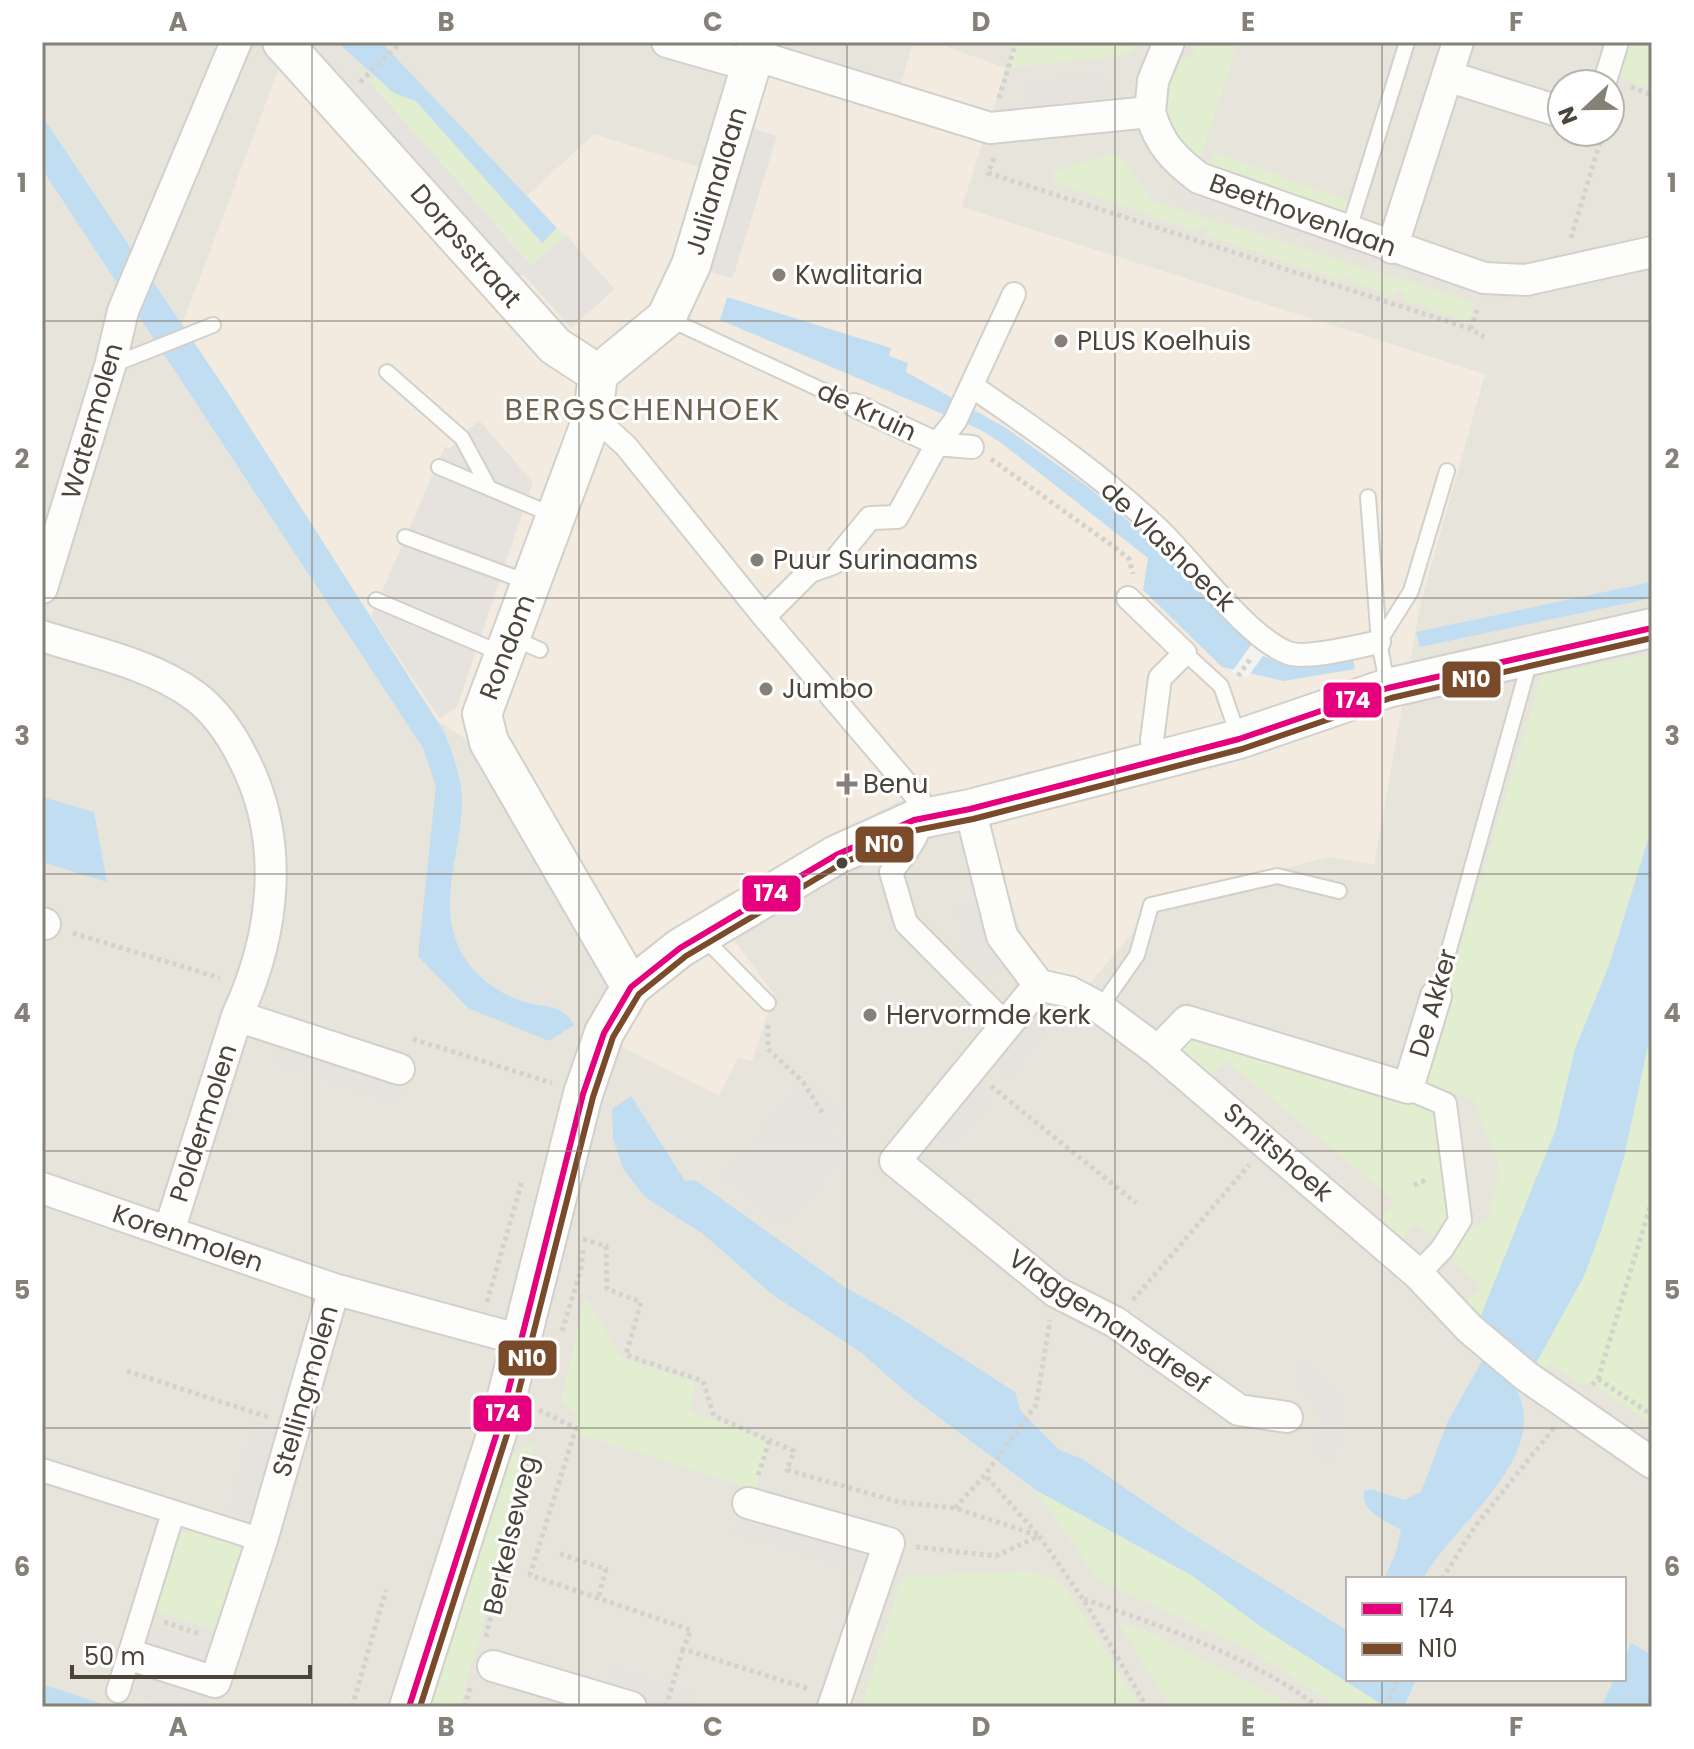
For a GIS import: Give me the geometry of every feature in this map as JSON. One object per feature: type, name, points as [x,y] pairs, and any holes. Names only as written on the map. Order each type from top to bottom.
[{"type":"street","name":"Watermolen","points":[[42,588],[110,366],[123,311],[236,42]]},
{"type":"street","name":"Dorpsstraat","points":[[282,42],[555,346],[598,374]]},
{"type":"street","points":[[667,42],[754,54],[990,128],[1150,112],[1153,81],[1169,42]]},
{"type":"street","points":[[1392,248],[1458,42]]},
{"type":"street","points":[[1609,68],[1617,42]]},
{"type":"street","name":"Julianalaan","points":[[666,318],[691,265],[754,54]]},
{"type":"street","points":[[1447,76],[1546,107]]},
{"type":"street","name":"Beethovenlaan","points":[[1150,112],[1157,136],[1172,157],[1199,178],[1392,248],[1503,281],[1560,275],[1652,252]]},
{"type":"street","points":[[969,392],[1014,294]]},
{"type":"street","points":[[598,374],[666,318]]},
{"type":"street","name":"Rondom","points":[[598,374],[593,416],[531,583],[518,647],[482,714],[489,742],[631,987]]},
{"type":"street","name":"de Kruin","points":[[764,617],[810,571],[833,563],[870,518],[897,517],[969,392]]},
{"type":"street","name":"de Vlashoeck","points":[[969,392],[1103,483],[1158,529],[1263,636],[1289,653],[1306,655],[1379,642]]},
{"type":"street","name":"de Kruin","points":[[854,405],[937,444],[972,447]]},
{"type":"street","points":[[593,416],[626,446],[764,617],[919,799],[923,817],[917,837],[891,872],[906,923],[1007,1025]]},
{"type":"street","points":[[1128,598],[1185,653],[1160,678],[1152,740],[1155,759]]},
{"type":"street","points":[[631,987],[680,948],[836,855],[923,817],[970,809],[1239,739],[1388,688],[1651,628]]},
{"type":"street","name":"Poldermolen","points":[[42,636],[144,669],[196,696],[231,735],[258,788],[269,827],[273,886],[250,987],[237,1016],[169,1231]]},
{"type":"street","points":[[970,809],[1002,936],[1039,985]]},
{"type":"street","name":"Smitshoek","points":[[1039,985],[1070,992],[1100,1008],[1158,1051],[1418,1274],[1470,1329],[1526,1376],[1652,1463]]},
{"type":"street","name":"Vlaggemansdreef","points":[[1039,985],[972,1071],[895,1161],[1056,1292],[1115,1322],[1239,1410],[1287,1417]]},
{"type":"street","name":"Berkelseweg","points":[[409,1707],[501,1420],[583,1094],[604,1033],[631,987]]},
{"type":"street","name":"De Akker","points":[[1158,1051],[1187,1021],[1408,1088],[1436,996]]},
{"type":"street","name":"Poldermolen","points":[[237,1016],[399,1069]]},
{"type":"street","points":[[1408,1088],[1445,1104],[1460,1220],[1442,1249],[1418,1274]]},
{"type":"street","name":"Korenmolen","points":[[42,1188],[334,1289]]},
{"type":"street","name":"Stellingmolen","points":[[137,1657],[215,1682],[262,1540],[334,1289],[521,1340]]},
{"type":"street","points":[[42,1470],[262,1540]]},
{"type":"street","points":[[748,1503],[889,1543],[834,1702]]},
{"type":"street","points":[[118,1691],[173,1513]]},
{"type":"street","points":[[483,1664],[631,1707]]},
{"type":"lane","points":[[1348,233],[1407,42]]},
{"type":"lane","name":"de Kruin","points":[[666,318],[854,405]]},
{"type":"lane","points":[[110,366],[153,352],[213,325]]},
{"type":"lane","points":[[387,372],[462,438],[488,486]]},
{"type":"lane","points":[[439,467],[556,516]]},
{"type":"lane","points":[[1379,642],[1411,591],[1447,471]]},
{"type":"lane","points":[[1368,497],[1379,642],[1388,688]]},
{"type":"lane","points":[[405,537],[531,583]]},
{"type":"lane","points":[[376,600],[518,647]]},
{"type":"lane","points":[[1185,653],[1221,686],[1239,739]]},
{"type":"lane","name":"De Akker","points":[[1436,996],[1531,656]]},
{"type":"lane","points":[[1100,1008],[1137,955],[1151,905],[1277,876],[1339,891]]},
{"type":"lane","points":[[703,937],[768,1003]]},
{"type":"path","points":[[366,78],[401,42]]},
{"type":"path","points":[[990,128],[1016,42]]},
{"type":"path","points":[[1560,275],[1598,148]]},
{"type":"path","points":[[988,173],[1471,329],[1484,337]]},
{"type":"path","points":[[1471,329],[1481,300]]},
{"type":"path","points":[[972,447],[1068,512],[1129,559],[1133,574],[1128,598]]},
{"type":"path","points":[[1234,683],[1259,646]]},
{"type":"path","points":[[768,1003],[768,1049],[803,1082],[824,1115]]},
{"type":"path","points":[[972,1071],[1136,1203]]},
{"type":"path","points":[[1115,1322],[1268,1143]]},
{"type":"path","points":[[583,1239],[606,1246],[607,1289],[641,1302],[626,1355],[703,1381],[714,1416],[794,1451],[787,1470],[899,1502],[955,1508],[1039,1536]]},
{"type":"path","points":[[560,1340],[581,1270]]},
{"type":"path","points":[[955,1508],[985,1475],[1036,1405],[1041,1360],[1056,1292]]},
{"type":"path","points":[[127,1371],[295,1426]]},
{"type":"path","points":[[1598,1379],[1652,1415]]},
{"type":"path","name":"Berkelseweg","points":[[536,1420],[543,1396]]},
{"type":"path","points":[[538,1410],[576,1428],[530,1575],[691,1630],[666,1707]]},
{"type":"path","name":"Berkelseweg","points":[[464,1707],[483,1664],[527,1460]]},
{"type":"path","points":[[985,1475],[1039,1536],[1083,1599],[1147,1707]]},
{"type":"path","points":[[889,1543],[996,1556],[1039,1536]]},
{"type":"path","points":[[560,1554],[606,1569],[598,1599]]},
{"type":"path","points":[[352,1707],[386,1590]]},
{"type":"path","points":[[1083,1599],[1198,1640],[1285,1682],[1319,1707]]},
{"type":"path","points":[[142,1615],[228,1643]]},
{"type":"path","points":[[683,1649],[834,1702]]},
{"type":"path","points":[[1387,1707],[1396,1681]]},
{"type":"shaded area","points":[[42,42],[1652,42],[1652,1707],[42,1707]]},
{"type":"shaded area","points":[[913,42],[933,42],[1006,68],[962,207],[1485,374],[1420,606],[1374,865],[1329,857],[1161,900],[1089,984],[1047,972],[1023,939],[975,788],[897,802],[708,905],[774,994],[752,1061],[738,1058],[719,1096],[607,1039],[637,988],[515,772],[438,721],[179,333],[287,47],[468,250],[594,134],[724,175],[757,65],[895,103]]},
{"type":"shaded area","points":[[1103,73],[1107,97],[1032,107],[1028,83]]},
{"type":"shaded area","points":[[370,83],[531,265],[566,235],[615,289],[571,328],[523,274],[514,281],[351,99]]},
{"type":"shaded area","points":[[752,128],[777,136],[733,278],[707,271]]},
{"type":"shaded area","points":[[1171,187],[1509,293],[1493,299],[1205,209],[1178,200]]},
{"type":"shaded area","points":[[479,420],[533,482],[457,707],[440,719],[371,617],[445,446],[449,449]]},
{"type":"shaded area","points":[[976,905],[988,948],[1003,968],[985,980],[970,957],[956,909]]},
{"type":"shaded area","points":[[1031,1018],[1046,1030],[1008,1079],[993,1067]]},
{"type":"shaded area","points":[[282,1042],[404,1083],[397,1104],[275,1063]]},
{"type":"shaded area","points":[[803,1082],[844,1116],[830,1133],[848,1149],[784,1226],[725,1176]]},
{"type":"shaded area","points":[[977,1083],[993,1096],[948,1149],[933,1136]]},
{"type":"shaded area","points":[[1301,1363],[1337,1389],[1343,1429],[1331,1461],[1314,1449],[1321,1429],[1318,1407],[1298,1388]]},
{"type":"shaded area","points":[[255,1421],[277,1427],[251,1517],[229,1511]]},
{"type":"shaded area","points":[[746,1492],[876,1531],[862,1572],[734,1532]]},
{"type":"shaded area","points":[[147,1623],[213,1644],[208,1664],[210,1696],[207,1707],[169,1707],[125,1694]]},
{"type":"shaded area","points":[[611,1668],[696,1693],[692,1707],[535,1707],[541,1686],[599,1704]]},
{"type":"green space","points":[[1015,42],[1137,42],[1132,54],[1007,68]]},
{"type":"green space","points":[[1197,42],[1238,42],[1199,163],[1179,155],[1160,97],[1171,61],[1191,57]]},
{"type":"green space","points":[[1622,42],[1652,42],[1652,79],[1645,86],[1626,79],[1626,68],[1615,68]]},
{"type":"green space","points":[[375,76],[394,93],[416,101],[541,243],[557,228],[566,235],[532,265],[370,83]]},
{"type":"green space","points":[[1214,152],[1349,201],[1343,218],[1209,167]]},
{"type":"green space","points":[[1112,153],[1122,157],[1152,201],[1474,303],[1468,322],[1402,300],[1404,293],[1396,290],[1394,297],[1353,283],[1354,277],[1347,275],[1344,281],[1205,235],[1207,227],[1200,226],[1197,232],[1054,182],[1052,172]]},
{"type":"green space","points":[[1652,654],[1652,827],[1556,1129],[1480,1318],[1465,1305],[1481,1286],[1447,1255],[1460,1234],[1487,1220],[1500,1169],[1474,1100],[1420,1081],[1542,675]]},
{"type":"green space","points":[[1652,1027],[1652,1425],[1589,1381],[1583,1386],[1550,1363],[1543,1372],[1535,1365],[1585,1274],[1624,1157]]},
{"type":"green space","points":[[1193,1037],[1436,1108],[1452,1218],[1436,1240],[1417,1223],[1400,1240],[1379,1221],[1395,1201],[1225,1060],[1209,1079],[1180,1055],[1180,1048]]},
{"type":"green space","points":[[585,1297],[622,1358],[695,1382],[690,1411],[762,1438],[767,1448],[756,1489],[575,1433],[576,1416],[561,1400]]},
{"type":"green space","points":[[536,1441],[459,1707],[431,1707],[491,1500],[511,1453]]},
{"type":"green space","points":[[1036,1490],[1193,1576],[1264,1629],[1386,1707],[1338,1707],[1252,1651],[1097,1579]]},
{"type":"green space","points":[[189,1526],[243,1543],[218,1630],[149,1609],[176,1530],[188,1533]]},
{"type":"green space","points":[[1028,1571],[1062,1582],[1141,1707],[861,1707],[902,1577]]},
{"type":"green space","points":[[1119,1623],[1143,1629],[1296,1707],[1170,1707]]},
{"type":"water","points":[[337,42],[381,42],[557,228],[542,243],[416,101],[394,93]]},
{"type":"water","points":[[42,116],[230,396],[444,732],[457,769],[462,798],[450,903],[455,939],[469,964],[497,989],[521,1001],[551,1007],[569,1018],[574,1025],[549,1041],[468,1008],[418,956],[436,786],[423,748],[42,169]]},
{"type":"water","points":[[727,297],[891,348],[889,356],[908,363],[906,372],[1006,428],[1088,487],[1147,537],[1263,656],[1281,663],[1301,664],[1352,654],[1355,669],[1284,681],[1222,667],[1143,590],[1148,558],[1000,442],[981,430],[720,320]]},
{"type":"water","points":[[1652,582],[1652,598],[1420,647],[1416,632]]},
{"type":"water","points":[[42,797],[94,812],[107,882],[42,862]]},
{"type":"water","points":[[1652,827],[1652,1027],[1624,1157],[1585,1274],[1535,1365],[1480,1318],[1556,1129],[1575,1049],[1610,963]]},
{"type":"water","points":[[631,1096],[685,1181],[695,1180],[846,1288],[894,1314],[1015,1392],[1020,1410],[1058,1449],[1084,1460],[1189,1532],[1346,1630],[1346,1681],[1413,1681],[1405,1704],[1410,1707],[1386,1707],[1264,1629],[1193,1576],[1036,1490],[912,1397],[859,1351],[773,1295],[703,1234],[645,1197],[624,1170],[613,1139],[612,1109]]},
{"type":"water","points":[[1485,1356],[1515,1388],[1524,1418],[1520,1443],[1509,1467],[1424,1577],[1385,1577],[1396,1552],[1401,1530],[1370,1510],[1364,1491],[1371,1489],[1404,1500],[1421,1492],[1448,1421]]},
{"type":"water","points":[[1631,1643],[1652,1655],[1652,1707],[1601,1707],[1613,1681],[1626,1681],[1626,1654]]},
{"type":"water","points":[[42,1684],[106,1705],[114,1707],[42,1707]]},
{"type":"pier","points":[[1254,641],[1265,653],[1248,677],[1231,673]]},
{"type":"transit line","name":"174","points":[[409,1707],[501,1420],[583,1094],[604,1033],[631,987],[680,948],[836,855],[914,820],[970,809],[1239,739],[1388,688],[1652,628]]},
{"type":"transit line","name":"N10","points":[[420,1707],[511,1422],[593,1097],[613,1037],[639,994],[686,956],[841,864],[917,830],[973,819],[1242,749],[1391,698],[1652,638]]},
{"type":"place","name":"Kwalitaria","points":[[779,275]]},
{"type":"place","name":"PLUS Koelhuis","points":[[1061,341]]},
{"type":"place","name":"Puur Surinaams","points":[[757,560]]},
{"type":"place","name":"Jumbo","points":[[766,689]]},
{"type":"place","name":"Benu","points":[[847,784]]},
{"type":"place","name":"Hervormde kerk","points":[[870,1015]]},
{"type":"district","name":"BERGSCHENHOEK","points":[[643,409]]}]
